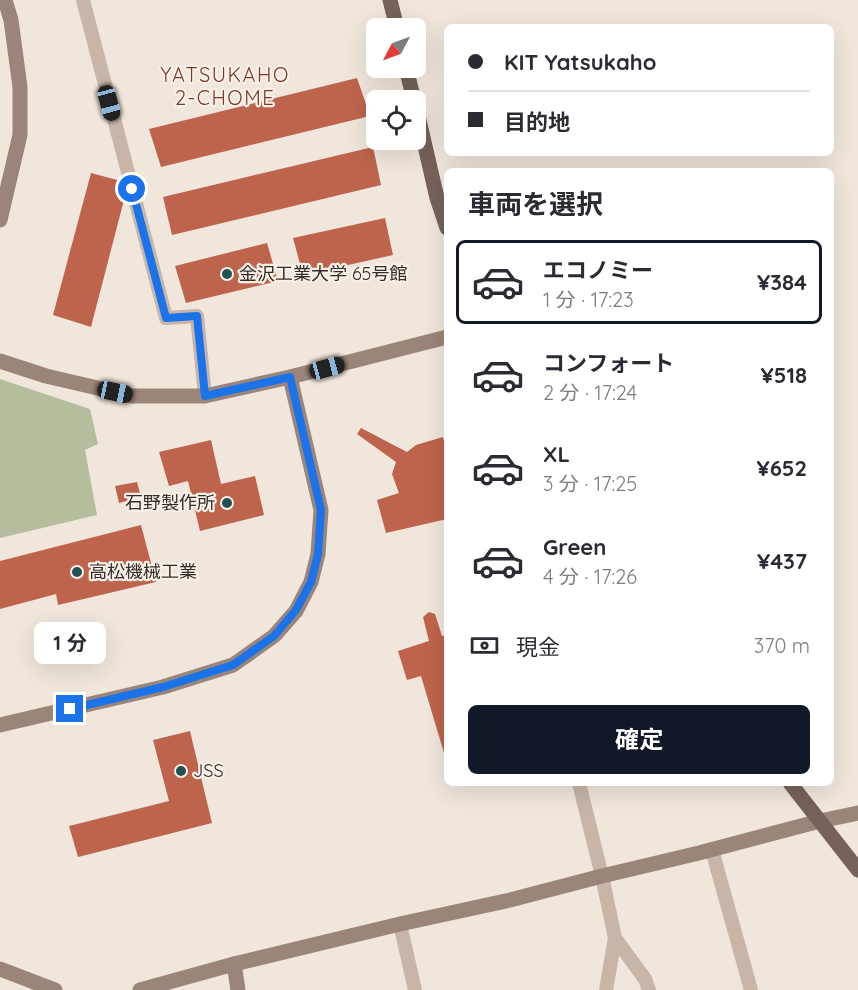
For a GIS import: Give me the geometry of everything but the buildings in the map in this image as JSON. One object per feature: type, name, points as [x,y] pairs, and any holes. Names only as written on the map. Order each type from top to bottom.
[{"type":"main road","points":[[390,0],[394,18]]},
{"type":"main road","points":[[426,150],[444,219]]},
{"type":"main road","points":[[792,786],[858,870]]},
{"type":"street","points":[[0,220],[20,135],[20,87],[11,21],[5,0]]},
{"type":"street","points":[[83,0],[166,318],[197,316],[205,396]]},
{"type":"street","points":[[0,361],[46,376],[132,396],[205,396],[444,338]]},
{"type":"street","points":[[0,725],[163,687],[233,665],[274,636],[296,610],[311,582],[318,554],[321,510],[290,377]]},
{"type":"street","points":[[580,786],[615,938],[606,990]]},
{"type":"street","points":[[140,990],[234,964],[510,900],[858,813]]},
{"type":"street","points":[[711,850],[751,990]]},
{"type":"street","points":[[400,924],[415,990]]},
{"type":"street","points":[[615,938],[645,979],[649,990]]},
{"type":"street","points":[[234,964],[238,990]]},
{"type":"street","points":[[0,969],[55,990]]},
{"type":"green space","points":[[0,379],[90,409],[98,444],[85,450],[97,515],[0,538]]},
{"type":"place","name":"金沢工業大学 65号館","points":[[227,274]]},
{"type":"place","name":"石野製作所","points":[[227,503]]},
{"type":"place","name":"高松機械工業","points":[[77,572]]},
{"type":"place","name":"JSS","points":[[181,771]]},
{"type":"district","name":"YATSUKAHO 2-CHOME","points":[[225,86]]},
{"type":"route","points":[[70,709],[163,687],[233,665],[274,636],[296,610],[311,582],[318,554],[321,510],[290,377],[205,396],[197,316],[166,318],[132,189]]}]
